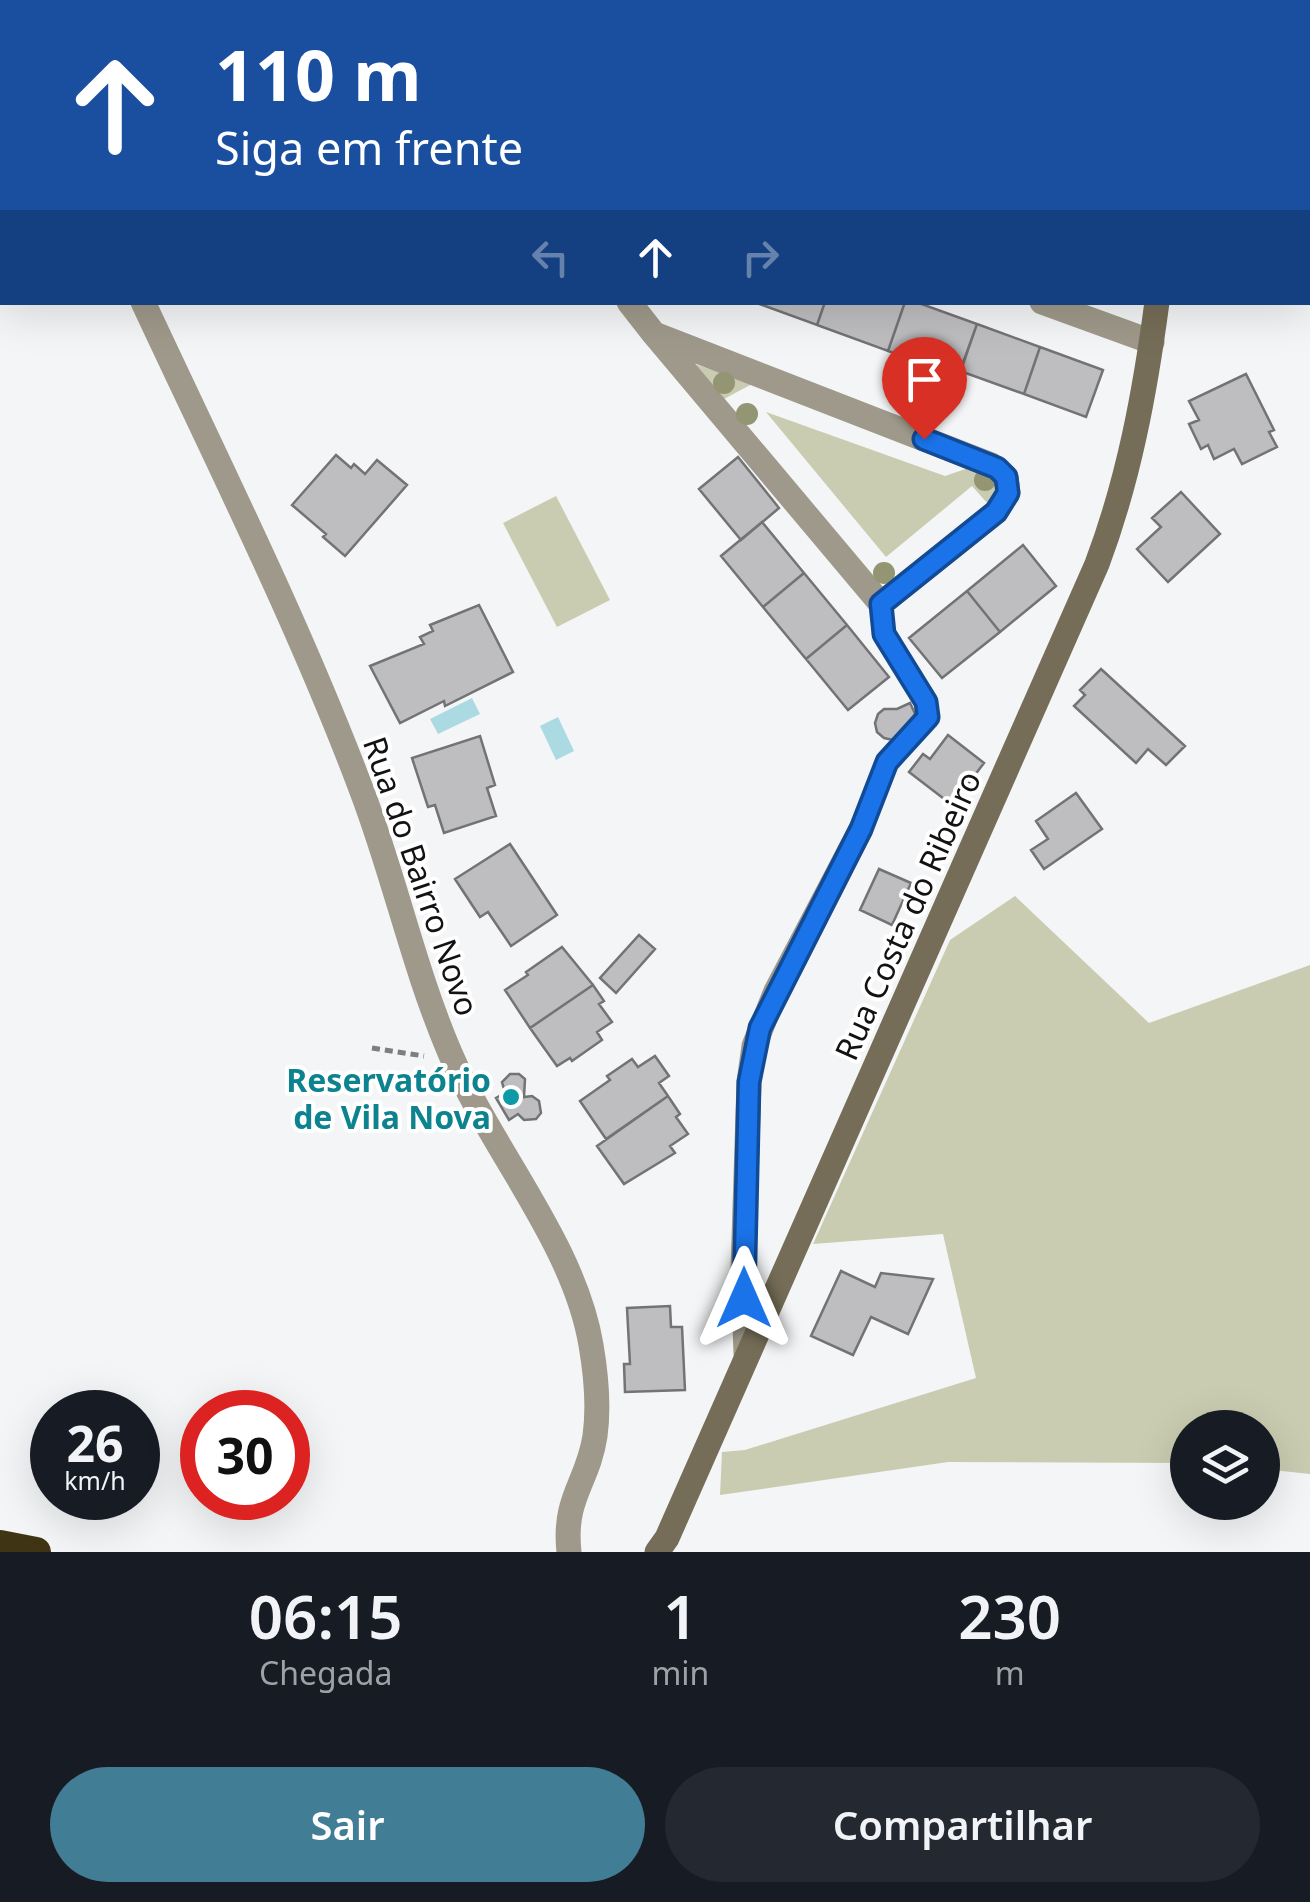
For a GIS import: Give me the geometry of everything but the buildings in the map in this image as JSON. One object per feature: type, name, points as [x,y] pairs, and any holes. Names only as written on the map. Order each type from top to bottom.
[{"type":"highway","points":[[0,1545],[36,1552]]},
{"type":"main road","name":"Rua Costa do Ribeiro","points":[[661,1549],[1097,564],[1122,492],[1158,305]]},
{"type":"street","name":"Rua do Bairro Novo","points":[[145,305],[299,642],[363,795],[436,1021],[453,1061],[560,1256],[579,1299],[595,1376],[595,1436],[571,1504],[572,1546]]},
{"type":"street","points":[[630,305],[654,334],[881,604],[1000,508],[1008,488],[1003,472],[654,334]]},
{"type":"street","points":[[1050,305],[1152,342]]},
{"type":"street","points":[[746,1354],[743,1270],[749,1082],[754,1046],[776,991],[861,829]]},
{"type":"lane","points":[[861,829],[887,762],[926,722],[928,712],[884,634],[881,604]]},
{"type":"path","points":[[372,1048],[453,1061]]},
{"type":"green space","points":[[695,364],[752,384],[724,399]]},
{"type":"green space","points":[[766,412],[945,476],[980,464],[999,483],[988,504],[972,486],[886,557]]},
{"type":"green space","points":[[556,496],[610,600],[557,627],[503,523]]},
{"type":"green space","points":[[1015,896],[1149,1023],[1310,965],[1310,1474],[1280,1471],[1280,1410],[1170,1410],[1170,1463],[948,1462],[720,1495],[722,1452],[745,1450],[976,1378],[943,1234],[813,1244],[950,940]]},
{"type":"water","points":[[472,698],[480,714],[438,734],[430,719]]},
{"type":"water","points":[[558,717],[574,751],[556,760],[540,726]]},
{"type":"place","name":"Reservatório de Vila Nova","points":[[511,1097]]},
{"type":"route","points":[[744,1298],[749,1082],[754,1046],[776,991],[861,829],[887,762],[928,717],[926,702],[884,634],[881,604],[996,512],[1008,493],[1006,477],[997,468],[924,439]]}]
